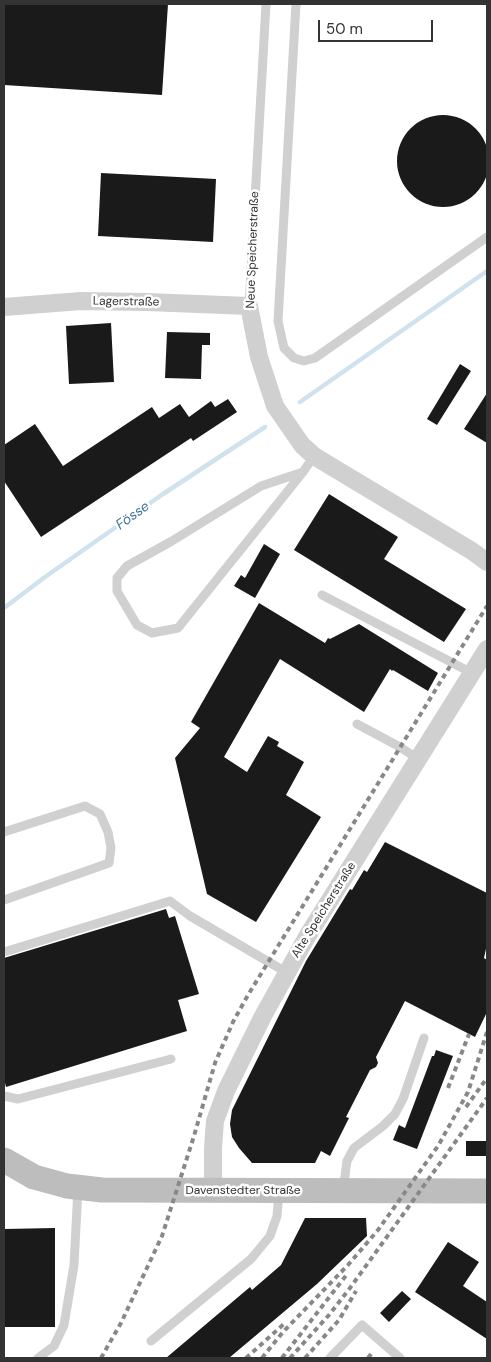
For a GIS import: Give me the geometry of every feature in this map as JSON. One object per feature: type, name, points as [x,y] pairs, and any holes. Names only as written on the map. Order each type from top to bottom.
[{"type":"street","name":"Lagerstraße","points":[[4,307],[82,301],[248,306]]},
{"type":"street","name":"Neue Speicherstraße","points":[[248,306],[259,357],[275,406],[302,445],[314,456],[472,551],[487,562]]},
{"type":"street","name":"Alte Speicherstraße","points":[[214,1191],[213,1148],[215,1121],[226,1092],[263,1016],[286,972],[487,649]]},
{"type":"street","name":"Davenstedter Straße","points":[[4,1160],[34,1176],[67,1186],[102,1190],[487,1192]]},
{"type":"lane","name":"Neue Speicherstraße","points":[[248,306],[266,4]]},
{"type":"lane","points":[[296,4],[278,321],[284,348],[294,358],[304,361],[315,358],[487,237]]},
{"type":"lane","points":[[303,472],[261,486],[172,541],[127,566],[118,578],[118,591],[137,625],[152,633],[178,628],[303,472],[314,456]]},
{"type":"lane","points":[[322,595],[472,673]]},
{"type":"lane","points":[[357,724],[400,746],[418,759]]},
{"type":"lane","points":[[4,832],[85,806],[100,814],[108,832],[111,848],[109,863],[4,900]]},
{"type":"lane","points":[[4,952],[170,901],[190,916],[286,972]]},
{"type":"lane","points":[[342,1191],[347,1162],[354,1148],[383,1126],[395,1114],[403,1099],[424,1038]]},
{"type":"lane","points":[[4,1096],[18,1099],[171,1059]]},
{"type":"lane","points":[[38,1358],[54,1346],[64,1325],[74,1265],[78,1188]]},
{"type":"lane","points":[[151,1341],[251,1259],[270,1236],[277,1216],[279,1191]]},
{"type":"lane","points":[[330,1358],[362,1325],[400,1358]]},
{"type":"building","points":[[4,4],[168,4],[162,95],[4,85]]},
{"type":"building","points":[[443,115],[461,118],[476,128],[486,143],[489,161],[486,179],[476,194],[461,204],[443,207],[425,204],[410,194],[400,179],[397,161],[400,143],[410,128],[425,118]]},
{"type":"building","points":[[101,173],[216,179],[213,242],[98,236]]},
{"type":"building","points":[[111,323],[114,382],[69,384],[66,326]]},
{"type":"building","points":[[167,332],[210,333],[210,345],[202,345],[201,379],[165,378]]},
{"type":"building","points":[[460,364],[471,371],[437,425],[427,419]]},
{"type":"building","points":[[487,393],[487,443],[464,429]]},
{"type":"building","points":[[228,399],[237,412],[193,441],[191,438],[41,537],[4,481],[4,445],[35,424],[63,466],[152,407],[159,418],[180,404],[189,417],[211,401],[215,407]]},
{"type":"building","points":[[329,494],[398,537],[384,559],[466,609],[444,642],[294,550]]},
{"type":"building","points":[[264,544],[280,554],[255,598],[234,586],[241,575],[245,578]]},
{"type":"building","points":[[259,603],[325,643],[328,638],[330,639],[359,624],[438,673],[428,691],[390,669],[364,712],[280,659],[224,757],[247,772],[268,736],[279,742],[277,746],[304,762],[286,795],[321,817],[256,922],[207,894],[175,758],[200,728],[191,722]]},
{"type":"building","points":[[385,842],[487,893],[487,944],[484,958],[487,960],[487,1012],[475,1037],[405,1001],[376,1057],[378,1063],[376,1067],[370,1070],[346,1117],[349,1118],[330,1156],[321,1151],[315,1163],[252,1163],[232,1137],[230,1124],[232,1110],[306,961],[350,889],[352,890],[364,870],[367,872]]},
{"type":"building","points":[[166,909],[169,918],[175,916],[199,994],[178,1000],[187,1031],[6,1087],[4,1079],[4,958]]},
{"type":"building","points":[[436,1050],[453,1056],[417,1149],[393,1140],[399,1125],[405,1128],[432,1056],[434,1056]]},
{"type":"building","points":[[466,1141],[487,1141],[487,1156],[466,1156]]},
{"type":"building","points":[[305,1218],[366,1218],[367,1236],[317,1284],[229,1358],[166,1358],[250,1287],[252,1290],[281,1265]]},
{"type":"building","points":[[55,1228],[55,1327],[4,1327],[4,1229]]},
{"type":"building","points":[[448,1242],[479,1262],[463,1286],[487,1302],[487,1339],[415,1292]]},
{"type":"building","points":[[402,1291],[411,1299],[389,1322],[380,1313]]},
{"type":"waterway","name":"Fösse","points":[[300,402],[487,271]]},
{"type":"waterway","name":"Fösse","points":[[4,608],[163,494],[265,427]]},
{"type":"railway","points":[[101,1358],[121,1323],[162,1236],[215,1063],[233,1022],[487,606]]},
{"type":"railway","points":[[262,1358],[283,1332],[348,1265],[378,1230],[438,1146],[468,1092],[487,1032]]},
{"type":"railway","points":[[448,1088],[469,1034]]},
{"type":"railway","points":[[466,1107],[487,1078]]},
{"type":"railway","points":[[290,1358],[329,1315],[350,1288],[487,1098]]},
{"type":"railway","points":[[282,1358],[348,1273]]},
{"type":"railway","points":[[305,1358],[339,1320],[356,1291]]},
{"type":"railway","points":[[246,1358],[285,1323]]},
{"type":"railway","points":[[368,1358],[372,1353]]}]
